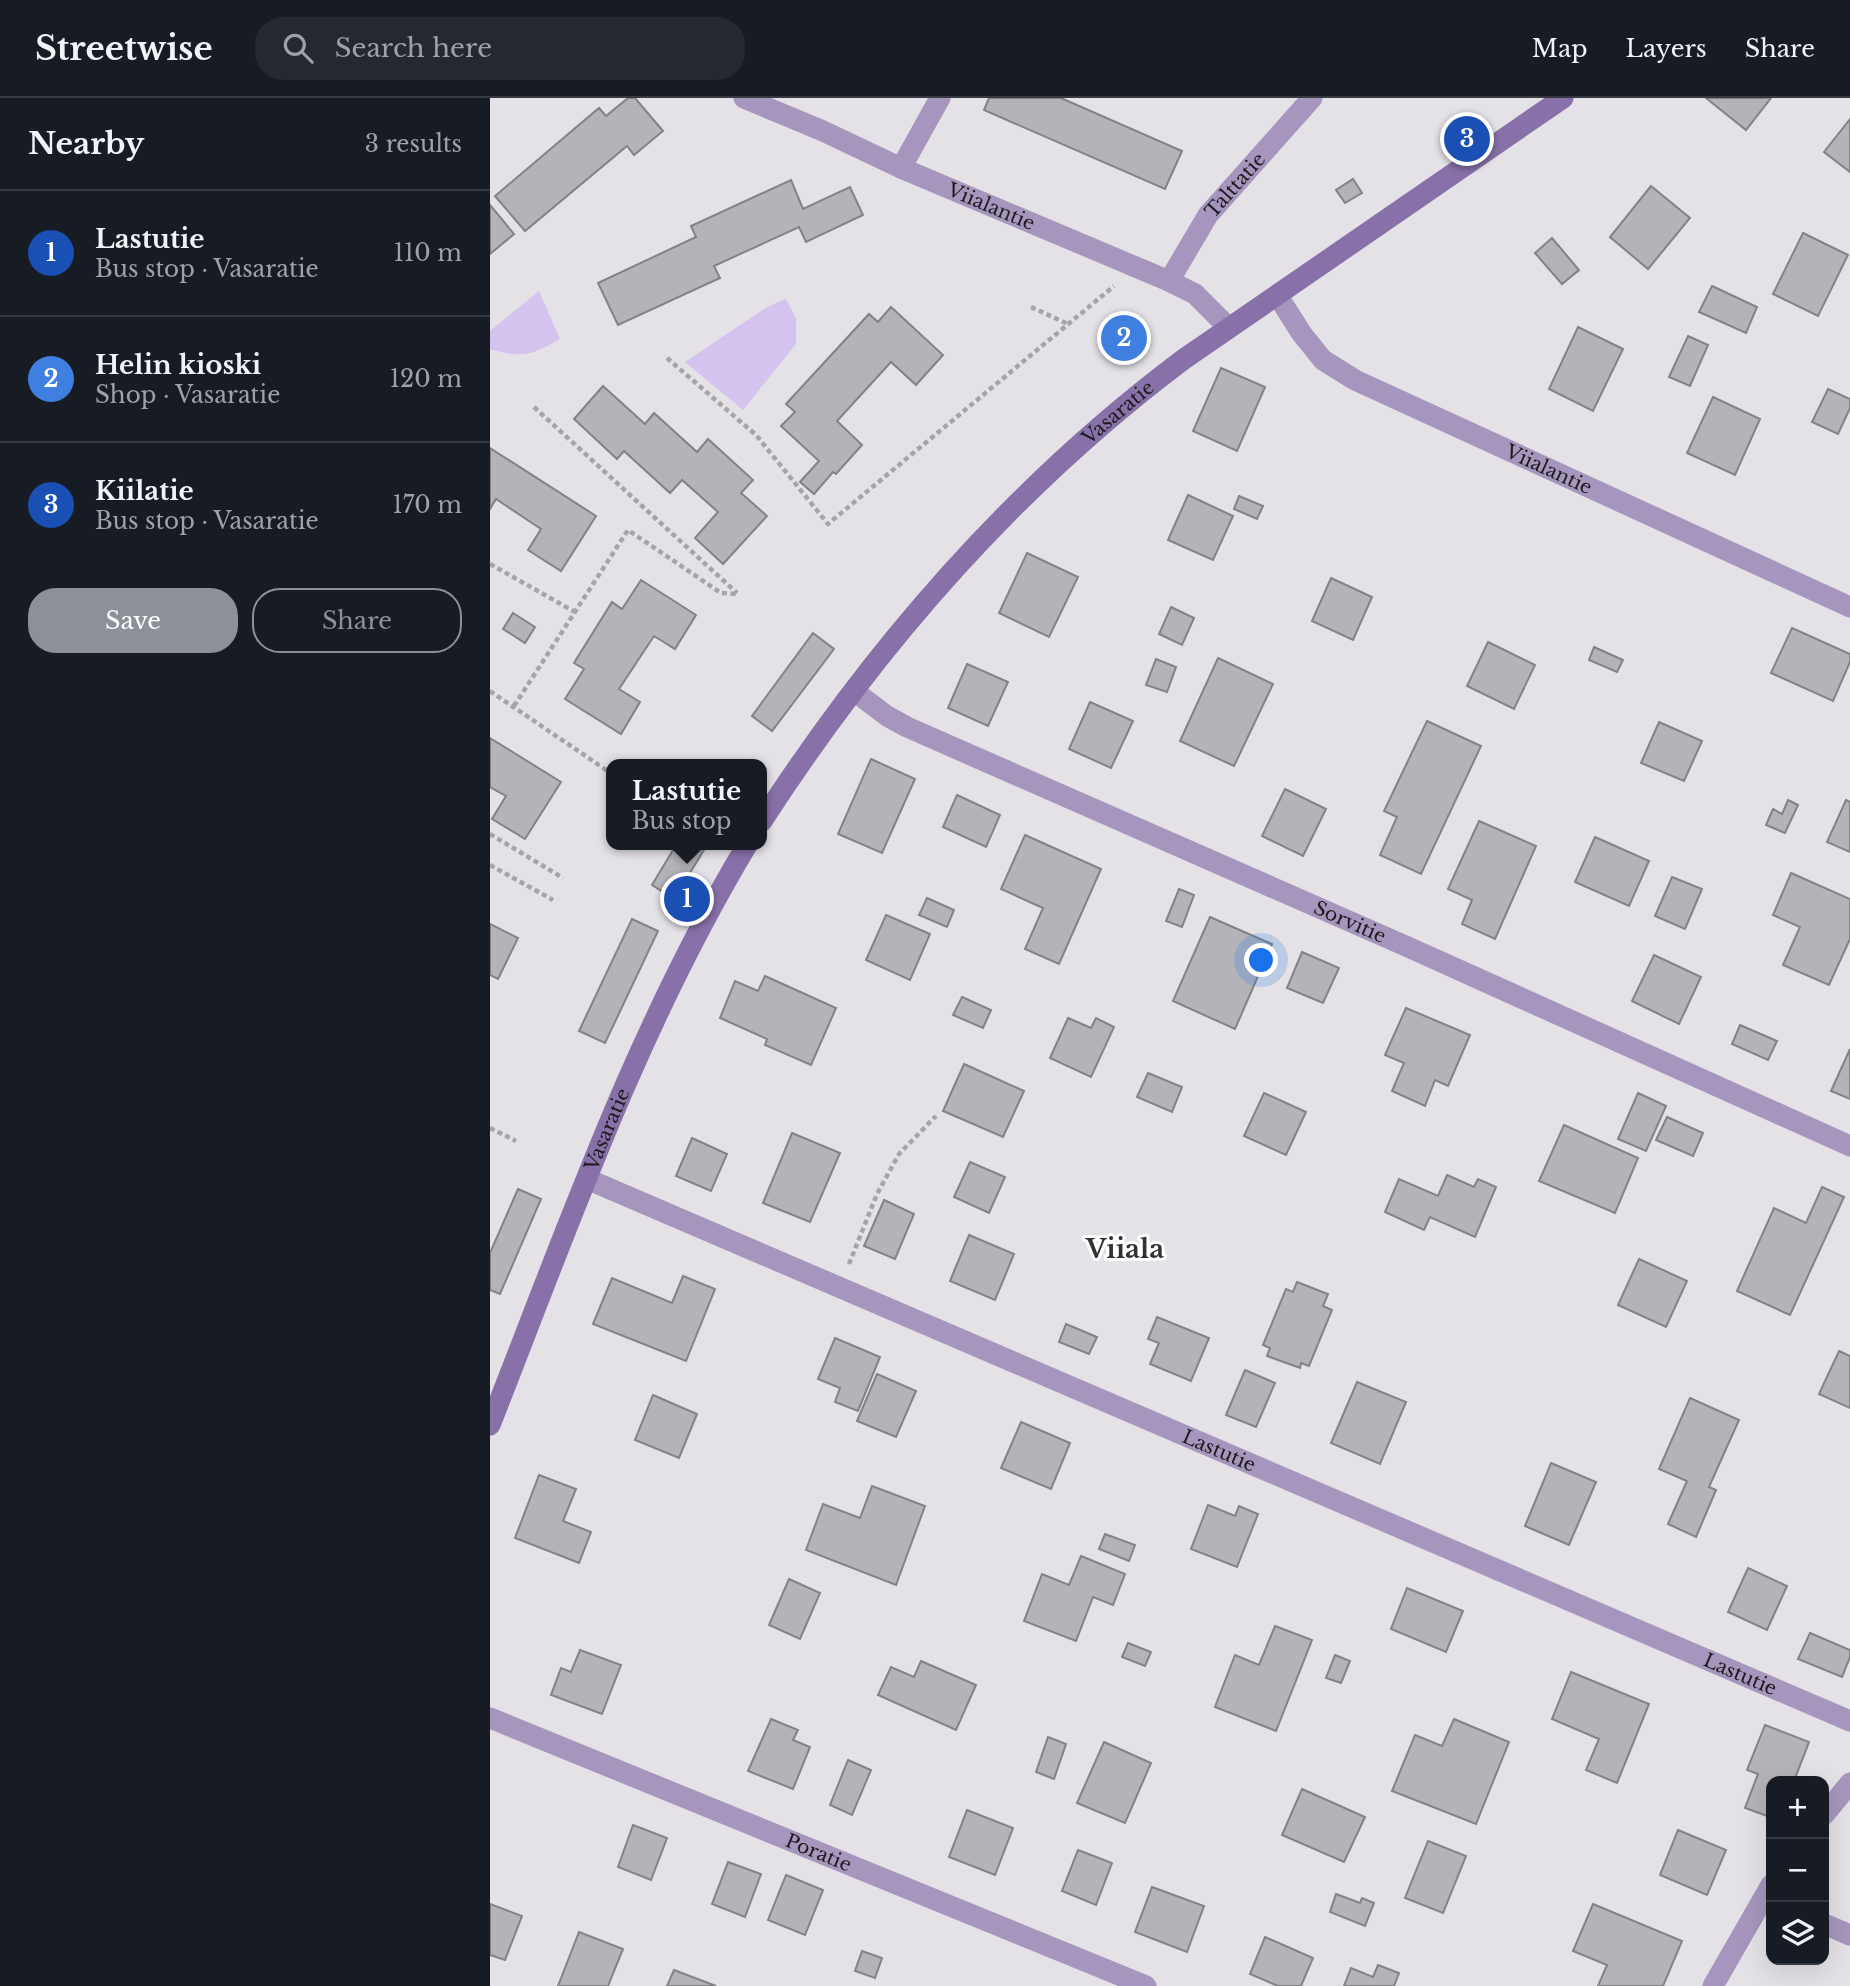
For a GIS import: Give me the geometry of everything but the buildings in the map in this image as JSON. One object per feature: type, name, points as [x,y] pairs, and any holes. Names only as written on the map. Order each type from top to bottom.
[{"type":"street","name":"Viialantie","points":[[744,98],[901,168],[1169,281],[1195,294],[1228,327]]},
{"type":"street","points":[[901,168],[940,98]]},
{"type":"street","name":"Talttatie","points":[[1169,281],[1208,215],[1312,98]]},
{"type":"street","name":"Vasaratie","points":[[767,813],[788,780],[854,691],[939,586],[1026,493],[1129,400],[1228,327],[1563,98]]},
{"type":"street","name":"Viialantie","points":[[1277,295],[1302,334],[1323,360],[1355,380],[1850,607]]},
{"type":"street","name":"Sorvitie","points":[[854,691],[887,716],[907,727],[1850,1146]]},
{"type":"street","name":"Vasaratie","points":[[490,1425],[587,1179],[661,1002],[708,910],[744,850]]},
{"type":"street","name":"Lastutie","points":[[587,1179],[1850,1721]]},
{"type":"street","name":"Poratie","points":[[490,1718],[1146,1986]]},
{"type":"street","points":[[1829,1809],[1850,1783]]},
{"type":"street","points":[[1713,1986],[1766,1898]]},
{"type":"street","points":[[1829,1926],[1850,1935]]},
{"type":"path","points":[[667,358],[756,435],[828,524],[1136,268]]},
{"type":"path","points":[[1031,307],[1068,324]]},
{"type":"path","points":[[514,706],[628,530],[721,593],[737,594],[534,407]]},
{"type":"path","points":[[490,564],[575,612]]},
{"type":"path","points":[[490,691],[606,770]]},
{"type":"path","points":[[490,834],[563,878]]},
{"type":"path","points":[[490,865],[553,900]]},
{"type":"path","points":[[839,1288],[877,1194],[899,1154],[936,1116]]},
{"type":"path","points":[[490,1128],[516,1141]]},
{"type":"shaded area","points":[[539,291],[560,339],[526,354],[510,354],[490,349],[490,331]]},
{"type":"shaded area","points":[[786,299],[796,319],[796,344],[743,410],[685,362],[767,307]]},
{"type":"place","name":"Kiilatie","points":[[1467,139]]},
{"type":"place","name":"Helin kioski","points":[[1124,338]]},
{"type":"place","name":"Lastutie","points":[[687,899]]},
{"type":"district","name":"Viiala","points":[[1125,1249]]}]
